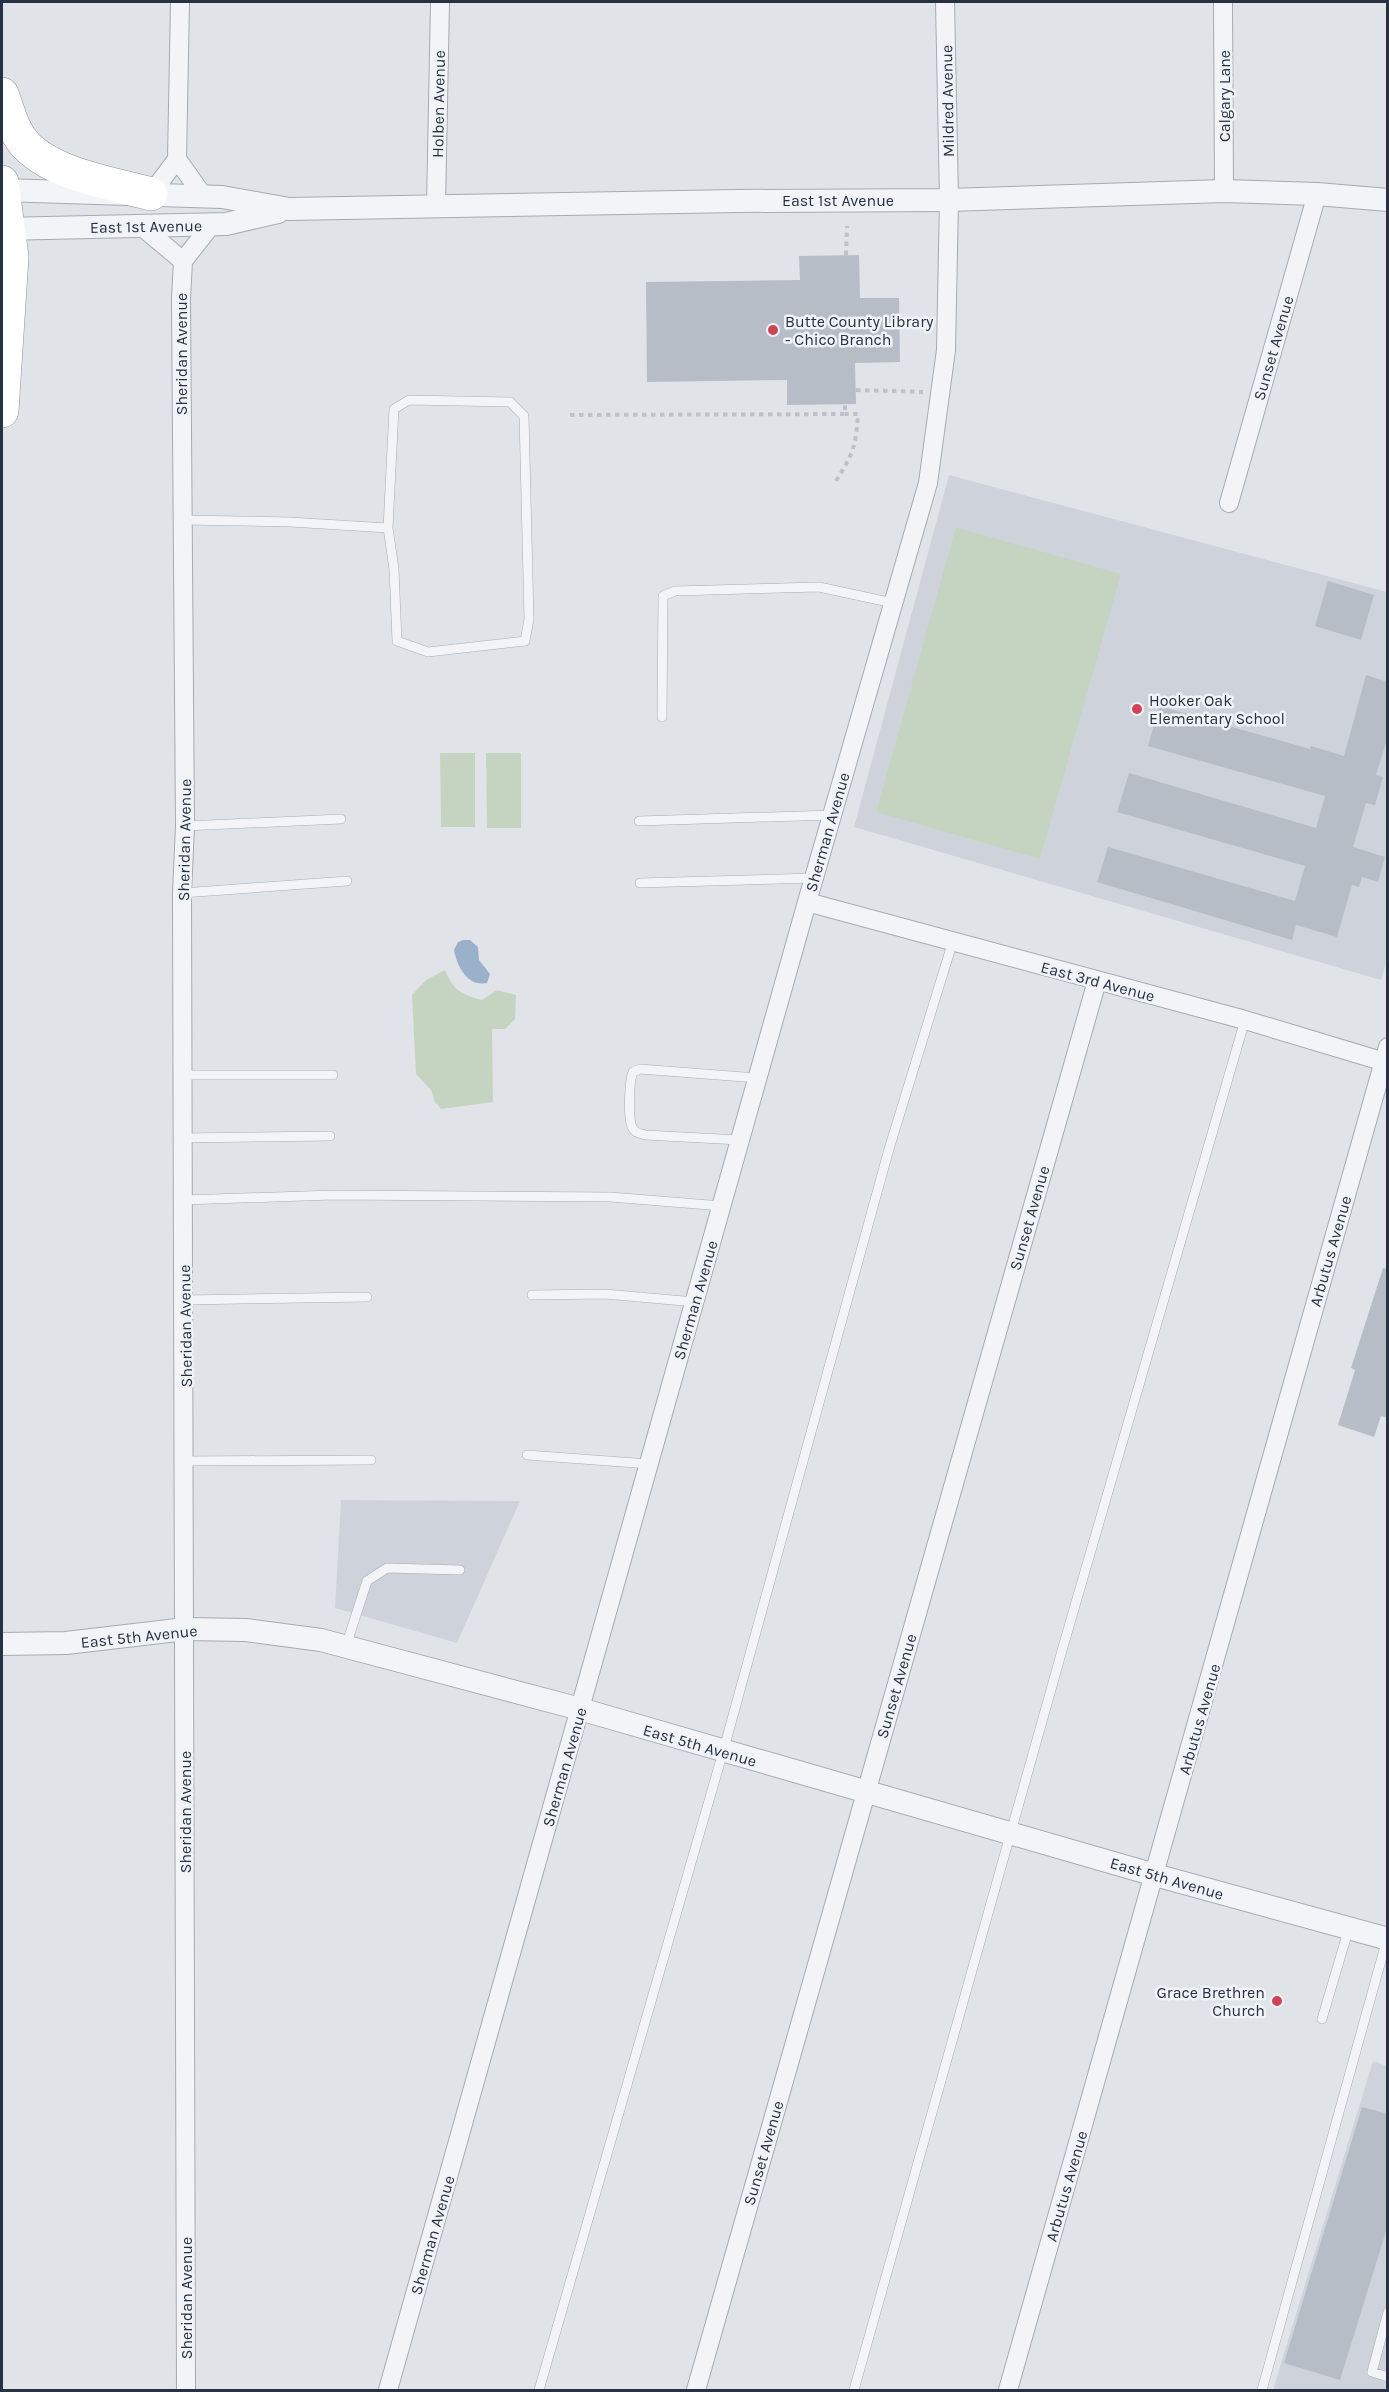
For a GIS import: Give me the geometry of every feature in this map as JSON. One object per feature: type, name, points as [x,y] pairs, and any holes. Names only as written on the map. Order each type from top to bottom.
[{"type":"highway","points":[[2,94],[18,136],[37,156],[58,167],[151,194]]},
{"type":"highway","points":[[2,187],[4,229],[12,257],[2,411]]},
{"type":"street","points":[[151,194],[177,159],[180,2]]},
{"type":"street","name":"Holben Avenue","points":[[436,206],[440,2]]},
{"type":"street","name":"Mildred Avenue","points":[[945,2],[949,200]]},
{"type":"street","name":"Calgary Lane","points":[[1223,2],[1224,190]]},
{"type":"street","points":[[177,159],[204,197]]},
{"type":"street","name":"East 1st Avenue","points":[[2,187],[222,197],[289,209],[949,200],[1224,190],[1388,200]]},
{"type":"street","name":"Sunset Avenue","points":[[1229,503],[1317,194]]},
{"type":"street","name":"Sherman Avenue","points":[[388,2391],[807,902],[928,483],[946,350],[949,200]]},
{"type":"street","name":"East 1st Avenue","points":[[4,229],[226,224],[289,209]]},
{"type":"street","points":[[141,226],[183,261],[212,224]]},
{"type":"street","name":"Sheridan Avenue","points":[[183,261],[180,369],[185,826],[182,893],[186,1461],[186,2391]]},
{"type":"street","name":"East 3rd Avenue","points":[[807,902],[1386,1057]]},
{"type":"street","name":"Sunset Avenue","points":[[696,2391],[1097,981]]},
{"type":"street","name":"Arbutus Avenue","points":[[1008,2391],[1386,1057]]},
{"type":"street","name":"East 5th Avenue","points":[[2,1644],[66,1643],[186,1629],[246,1630],[296,1635],[346,1646],[580,1709],[1155,1875],[1387,1938]]},
{"type":"lane","points":[[409,400],[510,402],[524,416],[529,619],[525,641],[428,652],[397,641],[394,569],[388,528],[394,409],[409,400]]},
{"type":"lane","points":[[182,520],[290,522],[388,528]]},
{"type":"lane","points":[[662,717],[663,596],[675,591],[819,587],[893,603]]},
{"type":"lane","points":[[639,821],[832,815]]},
{"type":"lane","points":[[185,826],[341,819]]},
{"type":"lane","points":[[640,883],[814,878]]},
{"type":"lane","points":[[182,893],[347,881]]},
{"type":"lane","points":[[539,2391],[723,1752],[889,1149],[953,941]]},
{"type":"lane","points":[[854,2391],[1063,1647],[1245,1020]]},
{"type":"lane","points":[[740,1140],[645,1135],[636,1132],[631,1123],[630,1078],[633,1072],[640,1069],[758,1078]]},
{"type":"lane","points":[[183,1075],[333,1074]]},
{"type":"lane","points":[[183,1138],[330,1136]]},
{"type":"lane","points":[[183,1200],[333,1196],[610,1197],[722,1206]]},
{"type":"lane","points":[[532,1295],[604,1294],[695,1302]]},
{"type":"lane","points":[[185,1300],[367,1297]]},
{"type":"lane","points":[[527,1455],[649,1464]]},
{"type":"lane","points":[[186,1461],[371,1460]]},
{"type":"lane","points":[[346,1646],[367,1581],[387,1568],[460,1570]]},
{"type":"lane","points":[[1322,2019],[1349,1928]]},
{"type":"lane","points":[[1262,2391],[1387,1938]]},
{"type":"lane","points":[[1388,2312],[1372,2373],[1388,2377]]},
{"type":"path","points":[[846,255],[847,226]]},
{"type":"path","points":[[856,390],[930,393]]},
{"type":"path","points":[[845,404],[845,414]]},
{"type":"path","points":[[570,415],[858,414],[854,454],[836,481]]},
{"type":"shaded area","name":"Hooker Oak Elementary School","points":[[949,475],[1387,592],[1388,957],[1381,980],[854,827]]},
{"type":"shaded area","points":[[341,1500],[520,1501],[457,1643],[335,1608]]},
{"type":"shaded area","points":[[1373,2061],[1387,2066],[1387,2390],[1273,2390]]},
{"type":"green space","points":[[956,527],[1121,574],[1040,859],[876,812]]},
{"type":"green space","points":[[440,753],[475,753],[475,827],[441,827]]},
{"type":"green space","points":[[486,753],[521,753],[521,828],[487,828]]},
{"type":"green space","points":[[445,970],[455,987],[469,996],[482,1000],[497,990],[516,995],[515,1019],[505,1029],[492,1029],[493,1102],[441,1109],[435,1102],[431,1090],[416,1074],[412,995],[426,980]]},
{"type":"water","points":[[470,940],[478,947],[479,960],[490,974],[487,983],[474,982],[460,969],[454,950],[458,942]]},
{"type":"building","name":"Butte County Library - Chico Branch","points":[[859,255],[860,298],[899,298],[900,362],[855,363],[856,404],[787,405],[787,380],[647,382],[646,282],[800,280],[799,256]]},
{"type":"building","points":[[1328,581],[1374,595],[1361,640],[1315,626]]},
{"type":"building","points":[[1366,675],[1388,682],[1388,736],[1376,775],[1383,777],[1375,805],[1366,803],[1353,847],[1385,857],[1378,882],[1362,877],[1359,887],[1352,885],[1337,937],[1296,925],[1292,940],[1097,882],[1108,847],[1295,901],[1305,866],[1117,812],[1129,773],[1316,828],[1325,796],[1148,746],[1159,706],[1310,749],[1311,746],[1344,756]]},
{"type":"building","points":[[1383,1268],[1388,1269],[1388,1418],[1381,1416],[1374,1437],[1338,1425],[1355,1370],[1351,1368]]},
{"type":"building","points":[[1362,2107],[1388,2114],[1388,2225],[1340,2380],[1284,2363]]},
{"type":"place","name":"Butte County Library - Chico Branch","points":[[773,330]]},
{"type":"place","name":"Hooker Oak Elementary School","points":[[1137,709]]},
{"type":"place","name":"Grace Brethren Church","points":[[1277,2001]]}]
